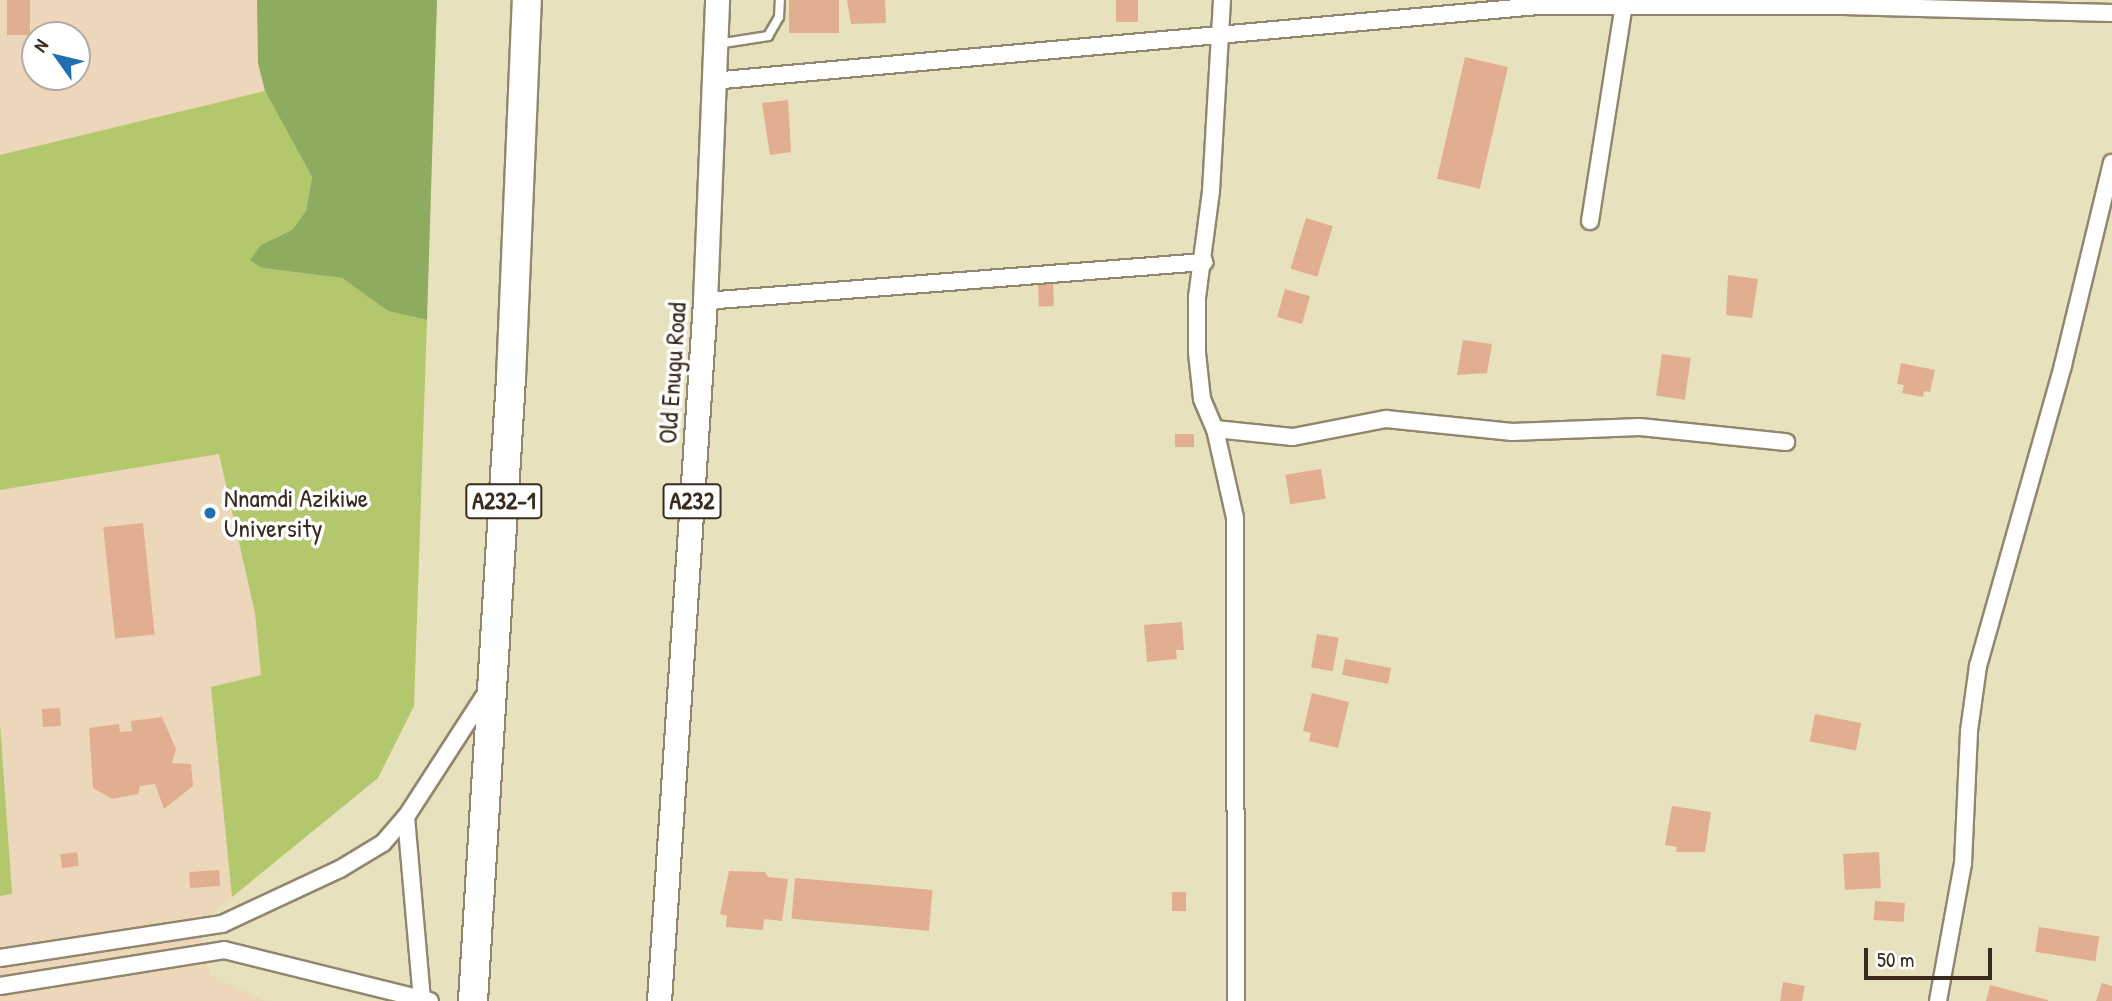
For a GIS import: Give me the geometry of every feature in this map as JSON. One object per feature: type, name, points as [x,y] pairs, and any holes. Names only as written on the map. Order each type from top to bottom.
[{"type":"highway","name":"A232-1","points":[[473,1001],[512,365],[527,0]]},
{"type":"main road","name":"Old Enugu Road","points":[[659,1001],[705,301],[717,0]]},
{"type":"street","points":[[1222,0],[1204,262],[1197,297],[1197,353],[1202,399],[1216,429],[1235,518],[1236,1001]]},
{"type":"street","points":[[712,81],[1219,34],[1495,5],[1844,3],[2112,13]]},
{"type":"street","points":[[1590,221],[1624,5]]},
{"type":"street","points":[[1938,1001],[1963,864],[1969,731],[1978,666],[2063,365],[2112,163]]},
{"type":"street","points":[[705,301],[1204,262]]},
{"type":"street","points":[[1216,429],[1293,437],[1387,419],[1512,432],[1640,427],[1786,442]]},
{"type":"street","points":[[0,958],[122,943],[222,924],[340,869],[383,843],[406,817],[492,684]]},
{"type":"street","points":[[0,986],[223,950],[426,1000],[406,817]]},
{"type":"lane","points":[[714,45],[768,36],[776,26],[780,0]]},
{"type":"shaded area","name":"Nnamdi Azikiwe University","points":[[0,0],[437,0],[414,706],[378,778],[213,913],[197,918],[210,975],[265,1001],[0,1001]]},
{"type":"green space","points":[[257,0],[437,0],[427,320],[388,311],[342,278],[262,268],[250,260],[261,245],[292,230],[306,211],[312,177],[265,91],[258,63]]},
{"type":"green space","points":[[265,91],[312,177],[306,211],[292,230],[261,245],[262,268],[342,278],[388,311],[427,320],[414,706],[378,778],[232,897],[211,687],[261,675],[255,613],[219,454],[0,490],[0,155]]},
{"type":"green space","points":[[0,723],[12,894],[0,896]]},
{"type":"building","points":[[7,0],[30,0],[30,21],[21,21],[21,35],[7,35]]},
{"type":"building","points":[[789,0],[839,0],[839,33],[789,33]]},
{"type":"building","points":[[847,0],[885,0],[886,23],[851,24]]},
{"type":"building","points":[[1116,0],[1138,0],[1138,22],[1116,22]]},
{"type":"building","points":[[1465,57],[1508,67],[1480,189],[1437,179]]},
{"type":"building","points":[[788,100],[791,152],[770,155],[762,103]]},
{"type":"building","points":[[1306,218],[1333,226],[1317,277],[1291,269]]},
{"type":"building","points":[[1728,275],[1758,279],[1752,318],[1726,315]]},
{"type":"building","points":[[1053,281],[1054,306],[1039,307],[1038,282]]},
{"type":"building","points":[[1285,289],[1310,296],[1302,324],[1277,317]]},
{"type":"building","points":[[1463,340],[1492,344],[1487,373],[1457,375]]},
{"type":"building","points":[[1662,354],[1691,358],[1685,400],[1656,396]]},
{"type":"building","points":[[1901,363],[1935,370],[1930,392],[1924,391],[1923,397],[1902,393],[1904,385],[1897,384]]},
{"type":"building","points":[[1175,434],[1194,434],[1194,447],[1175,447]]},
{"type":"building","points":[[1321,469],[1326,499],[1290,504],[1285,475]]},
{"type":"building","points":[[143,523],[155,634],[115,639],[103,527]]},
{"type":"building","points":[[1182,622],[1184,650],[1176,650],[1177,659],[1147,662],[1144,625]]},
{"type":"building","points":[[1317,634],[1339,638],[1333,671],[1311,667]]},
{"type":"building","points":[[1345,659],[1391,668],[1388,684],[1342,675]]},
{"type":"building","points":[[1312,693],[1349,702],[1338,748],[1309,741],[1311,733],[1303,731]]},
{"type":"building","points":[[60,708],[61,726],[43,727],[42,709]]},
{"type":"building","points":[[1815,714],[1861,723],[1856,750],[1810,741]]},
{"type":"building","points":[[162,717],[176,749],[172,763],[191,764],[193,786],[164,809],[155,784],[140,786],[138,794],[112,799],[93,788],[89,728],[119,724],[120,732],[132,731],[131,721]]},
{"type":"building","points":[[1672,806],[1711,812],[1705,852],[1676,852],[1677,847],[1665,845]]},
{"type":"building","points":[[77,852],[79,866],[62,868],[60,854]]},
{"type":"building","points":[[1879,852],[1881,888],[1845,890],[1843,854]]},
{"type":"building","points":[[219,870],[220,886],[190,888],[189,872]]},
{"type":"building","points":[[729,871],[765,872],[768,877],[788,879],[782,921],[764,919],[763,930],[726,927],[727,916],[720,914]]},
{"type":"building","points":[[795,878],[932,890],[929,931],[791,919]]},
{"type":"building","points":[[1172,892],[1186,892],[1186,911],[1172,911]]},
{"type":"building","points":[[1875,901],[1905,903],[1904,922],[1874,920]]},
{"type":"building","points":[[2039,927],[2099,937],[2095,961],[2035,952]]},
{"type":"building","points":[[1783,982],[1805,986],[1802,1001],[1780,1001]]},
{"type":"building","points":[[2102,983],[2112,986],[2112,1001],[2096,1001]]},
{"type":"building","points":[[1990,985],[2048,1000],[2048,1001],[1986,1001]]},
{"type":"place","name":"Nnamdi Azikiwe University","points":[[210,513]]}]
